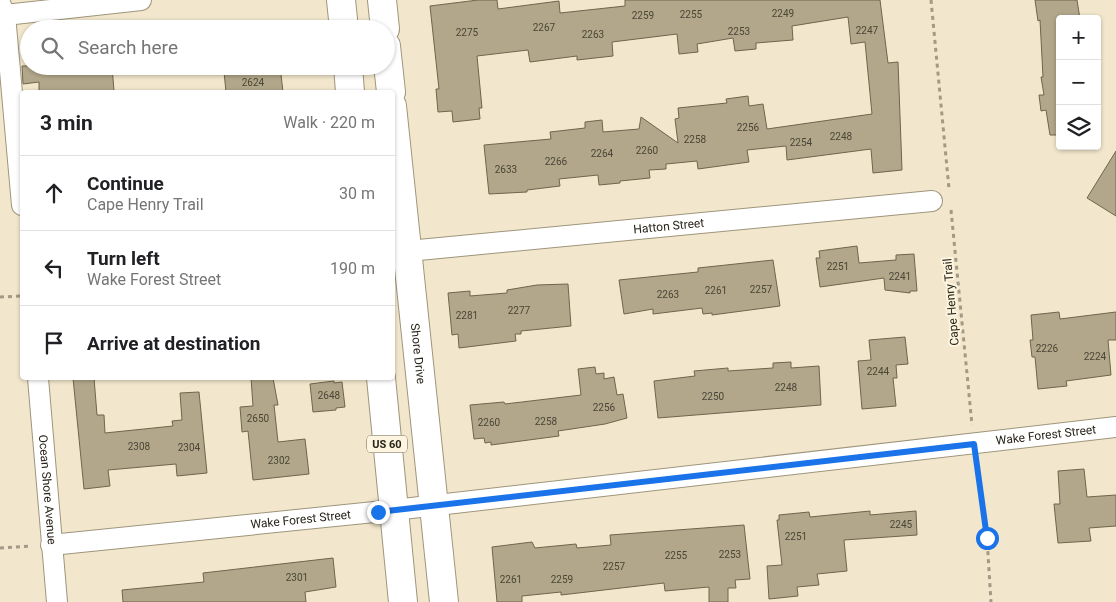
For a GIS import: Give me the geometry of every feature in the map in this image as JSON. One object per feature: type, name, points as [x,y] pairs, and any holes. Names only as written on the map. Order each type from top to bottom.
[{"type":"highway","points":[[341,0],[343,20]]},
{"type":"highway","points":[[382,0],[384,20]]},
{"type":"highway","points":[[349,75],[350,90]]},
{"type":"highway","points":[[389,75],[391,90]]},
{"type":"highway","name":"Shore Drive","points":[[395,133],[444,602]]},
{"type":"highway","name":"US 60","points":[[381,380],[403,602]]},
{"type":"street","points":[[20,184],[2,9],[141,0]]},
{"type":"street","name":"Hatton Street","points":[[408,251],[944,202]]},
{"type":"street","name":"Ocean Shore Avenue","points":[[38,380],[57,602]]},
{"type":"street","name":"Wake Forest Street","points":[[52,545],[434,506],[1116,428]]},
{"type":"path","name":"Cape Henry Trail","points":[[931,0],[944,202],[987,538],[991,602]]},
{"type":"path","points":[[0,297],[20,296]]},
{"type":"path","points":[[0,548],[52,545]]},
{"type":"building","points":[[478,0],[497,0],[498,9],[559,1],[560,13],[625,6],[625,0],[880,0],[888,63],[898,62],[902,170],[873,173],[871,149],[787,160],[786,146],[747,150],[749,162],[698,169],[697,161],[666,164],[666,169],[649,170],[650,178],[620,181],[620,183],[599,185],[598,175],[559,179],[560,186],[527,190],[527,192],[489,194],[484,145],[551,139],[550,132],[585,128],[585,122],[602,120],[603,132],[639,129],[641,117],[678,143],[675,119],[679,118],[678,108],[727,103],[726,99],[748,96],[749,106],[763,104],[767,129],[872,114],[865,42],[851,44],[848,17],[792,26],[793,40],[756,43],[756,49],[735,51],[733,38],[697,44],[698,52],[679,54],[677,34],[612,42],[613,56],[577,60],[577,56],[530,62],[528,50],[477,56],[482,108],[479,108],[480,119],[453,122],[452,111],[438,112],[436,89],[439,89],[430,6]]},
{"type":"building","points":[[1035,0],[1077,0],[1079,15],[1056,15],[1056,135],[1050,135],[1046,110],[1041,111],[1039,95],[1044,95],[1041,77],[1043,77],[1040,20],[1038,21]]},
{"type":"building","points":[[22,75],[113,75],[114,90],[39,90],[39,82],[23,84]]},
{"type":"building","points":[[224,75],[281,75],[283,90],[226,90]]},
{"type":"building","points":[[1116,151],[1116,216],[1087,198]]},
{"type":"building","points":[[857,246],[859,263],[896,260],[896,255],[914,254],[917,291],[910,291],[910,293],[885,290],[884,278],[820,287],[816,258],[820,258],[819,251]]},
{"type":"building","points":[[773,260],[780,306],[712,315],[712,313],[703,314],[702,308],[653,314],[653,309],[624,314],[619,280],[698,272],[698,268]]},
{"type":"building","points":[[568,284],[571,326],[521,331],[521,334],[515,334],[516,341],[459,348],[458,334],[452,335],[448,293],[470,291],[470,296],[507,293],[507,290],[537,285]]},
{"type":"building","points":[[1059,312],[1060,319],[1116,312],[1116,340],[1108,340],[1111,375],[1066,381],[1067,386],[1038,389],[1035,357],[1032,357],[1030,340],[1033,340],[1031,315]]},
{"type":"building","points":[[905,337],[908,364],[896,365],[897,378],[893,378],[896,406],[862,409],[858,361],[871,360],[869,340]]},
{"type":"building","points":[[791,362],[791,368],[819,366],[821,405],[658,418],[654,381],[695,376],[694,371],[728,368],[728,371],[773,368],[773,363]]},
{"type":"building","points":[[595,367],[596,374],[604,373],[604,379],[614,377],[617,395],[623,394],[627,418],[605,424],[558,431],[559,436],[491,445],[491,442],[485,443],[484,438],[474,439],[470,405],[504,402],[505,404],[581,395],[578,369]]},
{"type":"building","points":[[73,380],[94,380],[97,415],[104,415],[105,433],[173,426],[172,421],[182,420],[180,393],[199,392],[207,473],[177,476],[176,464],[108,470],[110,486],[84,489]]},
{"type":"building","points":[[251,380],[273,380],[278,405],[274,405],[278,442],[305,439],[309,474],[253,480],[248,431],[242,432],[240,407],[253,406]]},
{"type":"building","points":[[334,381],[334,383],[342,382],[345,407],[336,408],[336,410],[313,412],[310,384]]},
{"type":"building","points":[[1084,469],[1087,497],[1116,495],[1116,526],[1089,528],[1091,541],[1058,543],[1054,504],[1060,504],[1058,471]]},
{"type":"building","points":[[870,511],[870,515],[916,511],[917,535],[844,540],[847,571],[817,574],[819,585],[797,587],[798,596],[769,599],[767,566],[782,565],[777,520],[779,520],[779,515],[809,512],[810,517]]},
{"type":"building","points":[[744,525],[750,579],[735,580],[736,588],[728,588],[728,602],[709,602],[709,587],[665,591],[664,583],[561,595],[561,592],[522,596],[522,602],[497,602],[492,547],[532,542],[535,548],[576,544],[577,548],[611,545],[610,535]]},
{"type":"building","points":[[333,558],[336,587],[305,592],[306,602],[123,602],[122,590],[204,582],[203,573]]},
{"type":"route","points":[[378,512],[974,444],[987,538]]}]
